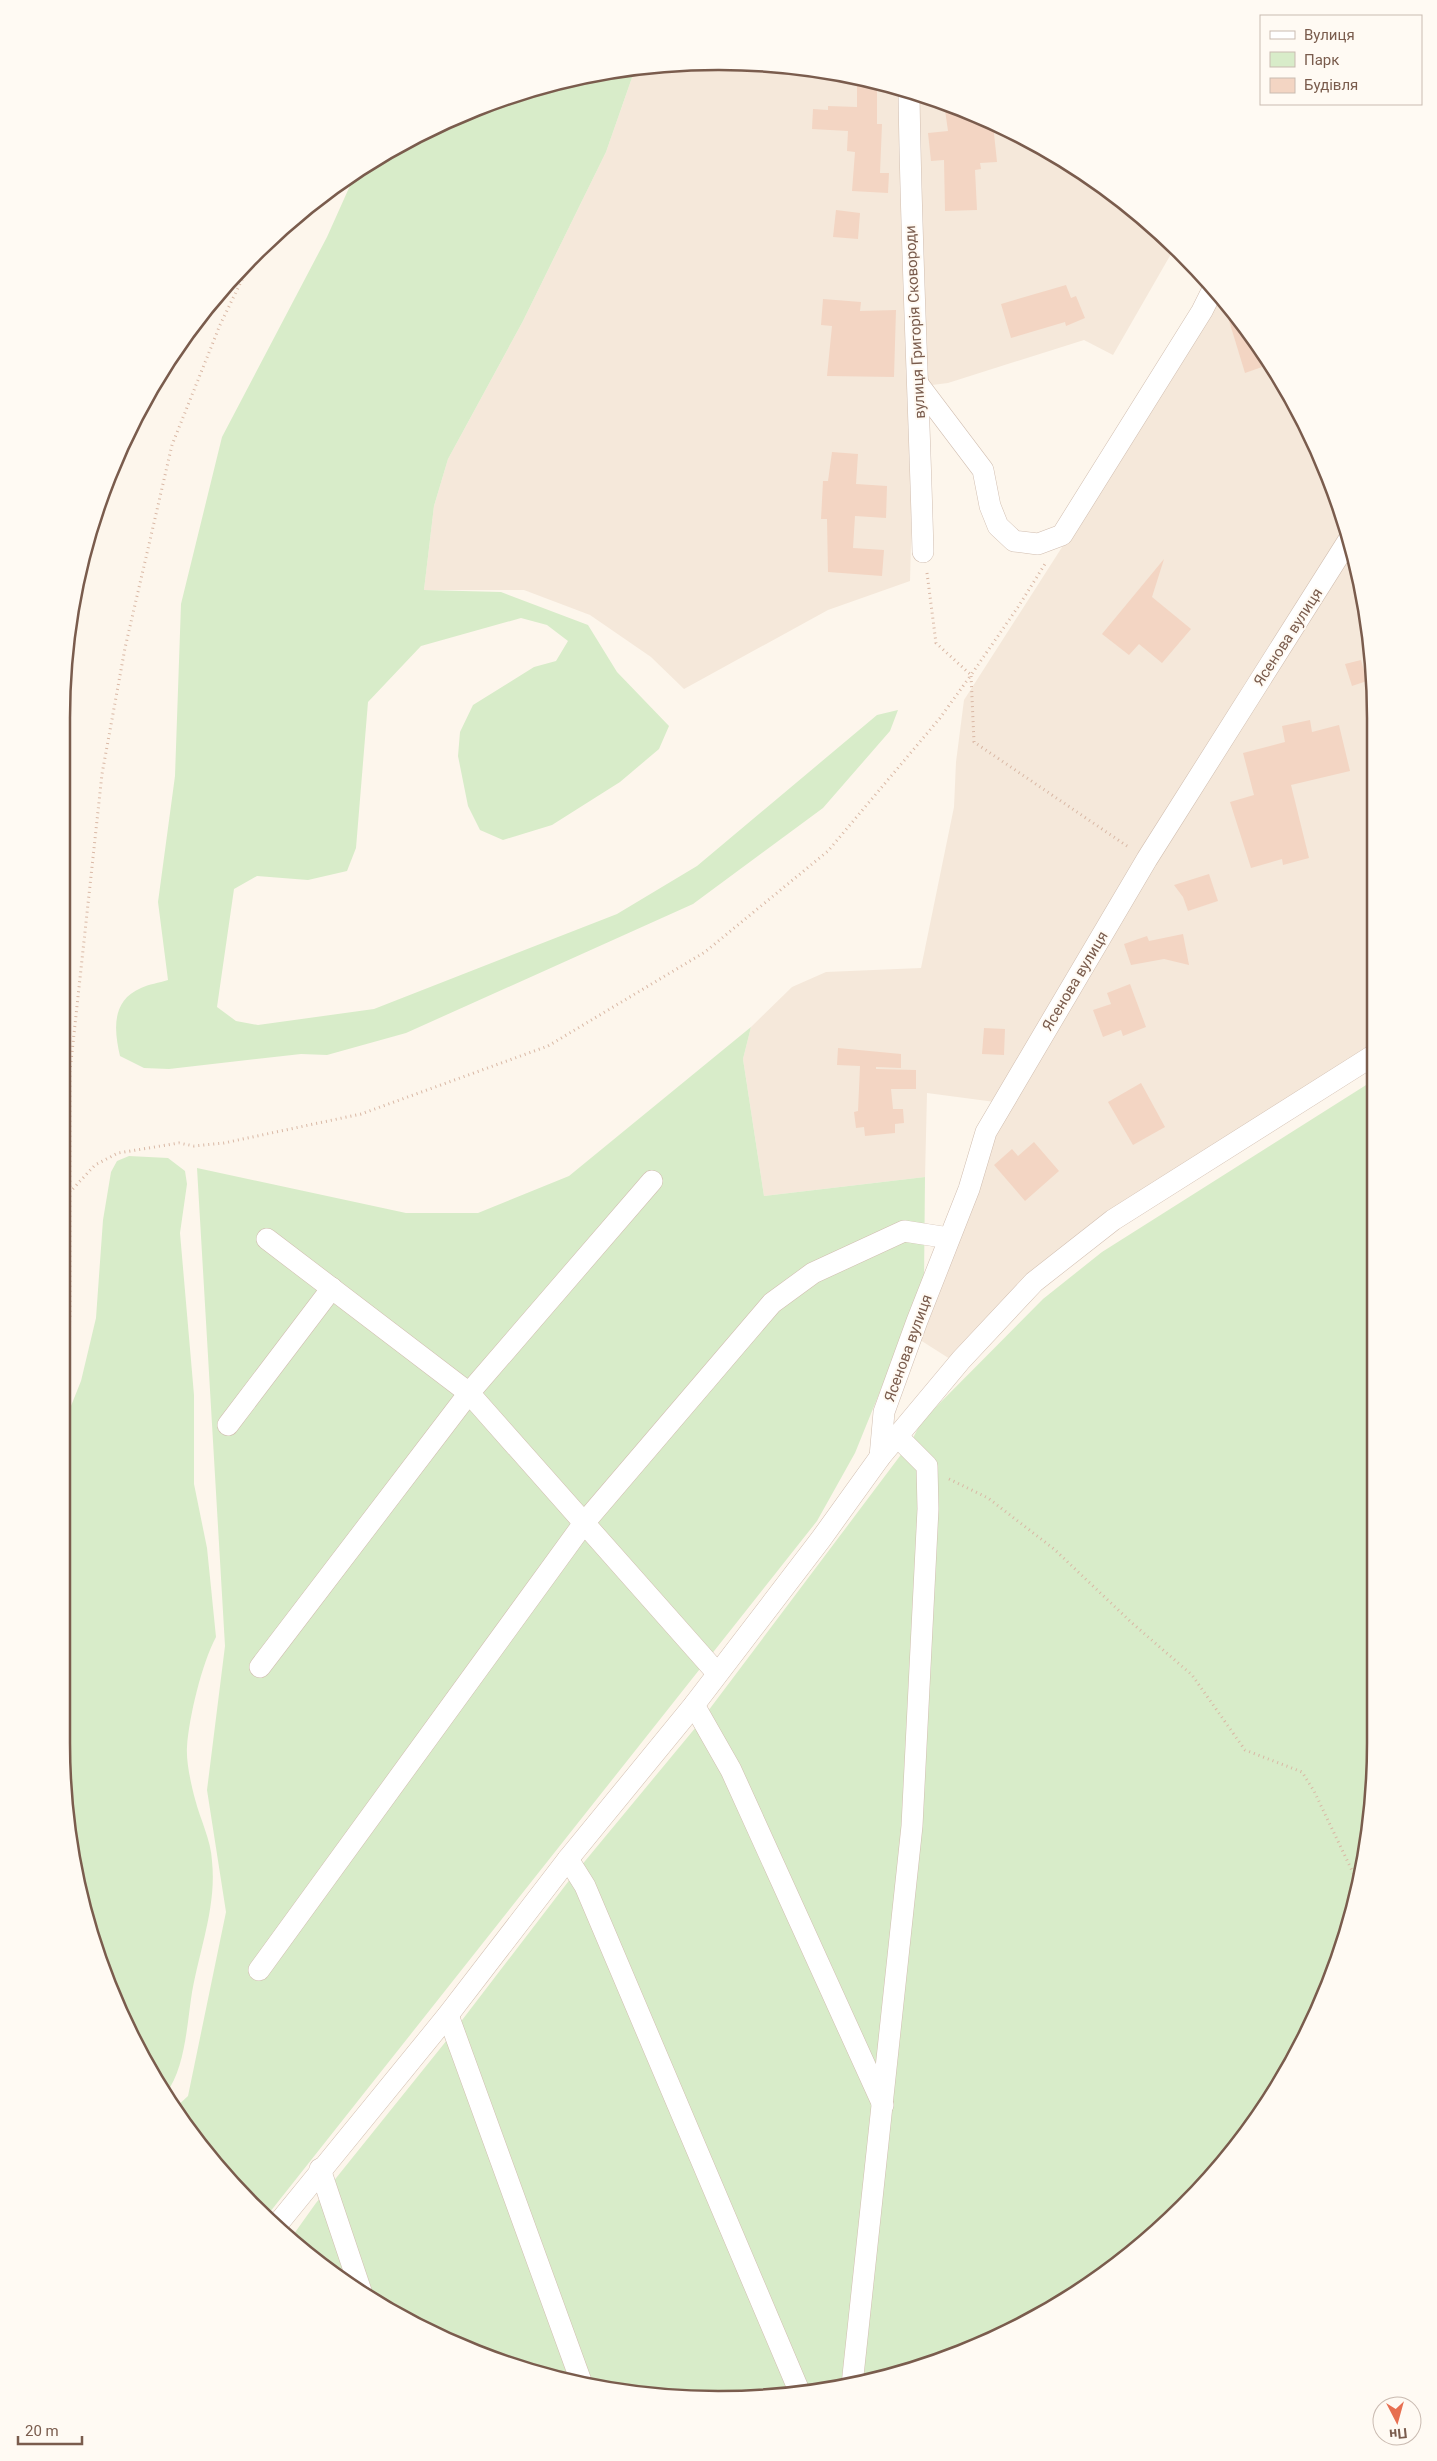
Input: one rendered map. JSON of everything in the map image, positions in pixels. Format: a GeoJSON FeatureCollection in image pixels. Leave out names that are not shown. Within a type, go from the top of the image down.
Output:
{"type":"FeatureCollection","features":[{"type":"Feature","properties":{"kind":"street","name":"вулиця Григорія Сковороди"},"geometry":{"type":"LineString","coordinates":[[909,99],[910,222],[918,384],[923,552]]}},
{"type":"Feature","properties":{"kind":"street"},"geometry":{"type":"LineString","coordinates":[[918,384],[983,470],[990,506],[998,526],[1014,541],[1038,544],[1062,535],[1210,295]]}},
{"type":"Feature","properties":{"kind":"street","name":"Ясенова вулиця"},"geometry":{"type":"LineString","coordinates":[[880,1457],[884,1412],[969,1189],[986,1132],[1147,860],[1344,547]]}},
{"type":"Feature","properties":{"kind":"street"},"geometry":{"type":"LineString","coordinates":[[280,2220],[320,2169],[448,2015],[568,1858],[694,1705],[821,1539],[880,1457],[961,1360],[1034,1282],[1113,1220],[1367,1059]]}},
{"type":"Feature","properties":{"kind":"street"},"geometry":{"type":"LineString","coordinates":[[260,1667],[469,1392],[652,1181]]}},
{"type":"Feature","properties":{"kind":"street"},"geometry":{"type":"LineString","coordinates":[[259,1970],[584,1523],[772,1303],[813,1273],[904,1231],[949,1238]]}},
{"type":"Feature","properties":{"kind":"street"},"geometry":{"type":"LineString","coordinates":[[267,1239],[469,1392],[717,1673]]}},
{"type":"Feature","properties":{"kind":"street"},"geometry":{"type":"LineString","coordinates":[[228,1425],[332,1288]]}},
{"type":"Feature","properties":{"kind":"street"},"geometry":{"type":"LineString","coordinates":[[853,2377],[884,2105],[912,1826],[928,1509],[926,1466],[898,1437]]}},
{"type":"Feature","properties":{"kind":"street"},"geometry":{"type":"LineString","coordinates":[[694,1705],[731,1770],[884,2105]]}},
{"type":"Feature","properties":{"kind":"street"},"geometry":{"type":"LineString","coordinates":[[568,1858],[585,1886],[797,2386]]}},
{"type":"Feature","properties":{"kind":"street"},"geometry":{"type":"LineString","coordinates":[[448,2015],[579,2376]]}},
{"type":"Feature","properties":{"kind":"street"},"geometry":{"type":"LineString","coordinates":[[320,2169],[358,2282]]}},
{"type":"Feature","properties":{"kind":"path"},"geometry":{"type":"LineString","coordinates":[[70,1320],[71,1061],[102,774],[125,648],[172,445],[220,325],[241,280]]}},
{"type":"Feature","properties":{"kind":"path"},"geometry":{"type":"LineString","coordinates":[[70,1192],[95,1165],[118,1152],[179,1142],[194,1146],[224,1143],[361,1114],[548,1046],[705,952],[828,851],[940,718],[1018,607],[1062,535]]}},
{"type":"Feature","properties":{"kind":"path"},"geometry":{"type":"LineString","coordinates":[[923,552],[931,588],[936,643],[971,675],[974,742],[1147,860]]}},
{"type":"Feature","properties":{"kind":"path"},"geometry":{"type":"LineString","coordinates":[[946,1476],[952,1482],[988,1498],[1054,1549],[1132,1623],[1192,1675],[1245,1750],[1302,1772],[1314,1790],[1354,1874]]}},
{"type":"Feature","properties":{"kind":"shaded area"},"geometry":{"type":"Polygon","coordinates":[[[676,71],[761,71],[845,82],[904,97],[915,388],[910,581],[828,610],[684,689],[651,657],[590,615],[524,590],[424,590],[434,506],[448,459],[523,321],[606,152],[632,76],[676,71]]]}},
{"type":"Feature","properties":{"kind":"shaded area"},"geometry":{"type":"Polygon","coordinates":[[[914,100],[967,119],[1043,157],[1079,179],[1113,204],[1171,254],[1113,355],[1084,340],[948,383],[924,386],[914,100]]]}},
{"type":"Feature","properties":{"kind":"shaded area"},"geometry":{"type":"Polygon","coordinates":[[[1218,306],[1258,358],[1280,394],[1318,470],[1341,538],[1331,559],[1245,683],[995,1102],[927,1093],[925,1177],[764,1196],[743,1059],[751,1027],[792,987],[826,972],[921,968],[954,807],[956,762],[964,700],[1218,306]]]}},
{"type":"Feature","properties":{"kind":"shaded area"},"geometry":{"type":"Polygon","coordinates":[[[1346,554],[1355,592],[1366,676],[1367,1048],[1109,1211],[950,1359],[917,1338],[965,1208],[1011,1099],[1346,554]]]}},
{"type":"Feature","properties":{"kind":"green space"},"geometry":{"type":"Polygon","coordinates":[[[632,76],[606,152],[523,321],[448,459],[434,506],[424,590],[501,592],[588,625],[617,672],[669,726],[659,749],[620,782],[552,825],[503,840],[480,830],[468,806],[458,756],[460,732],[473,705],[534,667],[556,661],[568,641],[547,625],[521,618],[421,646],[368,702],[356,848],[347,871],[308,880],[257,876],[234,889],[217,1007],[236,1021],[258,1025],[374,1009],[617,914],[697,866],[877,715],[898,710],[890,731],[823,808],[693,904],[406,1033],[327,1055],[301,1054],[169,1069],[144,1068],[120,1056],[116,1026],[117,1017],[124,1000],[147,985],[168,980],[158,902],[175,776],[181,604],[222,437],[327,237],[351,185],[394,157],[470,119],[510,104],[592,82],[632,76]]]}},
{"type":"Feature","properties":{"kind":"green space"},"geometry":{"type":"Polygon","coordinates":[[[751,1027],[743,1059],[764,1196],[925,1177],[924,1283],[855,1453],[817,1521],[271,2211],[231,2170],[180,2104],[188,2096],[226,1912],[207,1790],[225,1646],[197,1168],[406,1213],[478,1213],[569,1176],[751,1027]]]}},
{"type":"Feature","properties":{"kind":"green space"},"geometry":{"type":"Polygon","coordinates":[[[1367,1084],[1367,1742],[1366,1785],[1361,1827],[1355,1869],[1345,1910],[1333,1951],[1318,1991],[1280,2067],[1258,2103],[1233,2137],[1177,2201],[1146,2230],[1079,2282],[1043,2304],[967,2342],[927,2357],[845,2379],[803,2385],[761,2390],[676,2390],[592,2379],[551,2369],[510,2357],[470,2342],[432,2324],[358,2282],[324,2257],[295,2233],[316,2203],[443,2045],[571,1878],[696,1727],[912,1440],[921,1422],[1043,1299],[1102,1252],[1367,1084]]]}},
{"type":"Feature","properties":{"kind":"green space"},"geometry":{"type":"Polygon","coordinates":[[[129,1156],[168,1158],[185,1171],[187,1184],[180,1233],[194,1395],[194,1484],[207,1548],[216,1637],[197,1690],[190,1721],[187,1753],[193,1793],[208,1837],[211,1853],[212,1896],[194,1982],[184,2048],[177,2073],[170,2088],[137,2029],[119,1991],[104,1951],[82,1869],[71,1785],[70,1408],[81,1381],[96,1318],[103,1220],[111,1172],[117,1161],[129,1156]]]}},
{"type":"Feature","properties":{"kind":"building"},"geometry":{"type":"Polygon","coordinates":[[[857,85],[877,90],[877,124],[882,124],[880,173],[889,173],[888,193],[852,191],[855,152],[847,151],[848,131],[812,129],[813,109],[828,110],[828,106],[857,107],[857,85]]]}},
{"type":"Feature","properties":{"kind":"building"},"geometry":{"type":"Polygon","coordinates":[[[945,111],[994,132],[997,162],[980,163],[981,169],[975,170],[977,210],[945,211],[944,160],[931,161],[928,133],[948,131],[945,111]]]}},
{"type":"Feature","properties":{"kind":"building"},"geometry":{"type":"Polygon","coordinates":[[[836,210],[860,213],[858,239],[833,237],[836,210]]]}},
{"type":"Feature","properties":{"kind":"building"},"geometry":{"type":"Polygon","coordinates":[[[1066,285],[1071,298],[1076,296],[1085,318],[1066,326],[1065,322],[1011,338],[1001,304],[1066,285]]]}},
{"type":"Feature","properties":{"kind":"building"},"geometry":{"type":"Polygon","coordinates":[[[823,299],[861,302],[860,311],[896,310],[894,377],[827,376],[832,326],[821,325],[823,299]]]}},
{"type":"Feature","properties":{"kind":"building"},"geometry":{"type":"Polygon","coordinates":[[[1228,318],[1258,358],[1262,367],[1245,373],[1228,318]]]}},
{"type":"Feature","properties":{"kind":"building"},"geometry":{"type":"Polygon","coordinates":[[[832,452],[858,454],[856,484],[887,486],[886,518],[855,516],[853,548],[884,550],[882,576],[828,572],[827,519],[821,519],[823,481],[828,481],[832,452]]]}},
{"type":"Feature","properties":{"kind":"building"},"geometry":{"type":"Polygon","coordinates":[[[1164,559],[1152,597],[1191,629],[1162,663],[1139,644],[1129,655],[1102,634],[1164,559]]]}},
{"type":"Feature","properties":{"kind":"building"},"geometry":{"type":"Polygon","coordinates":[[[1361,660],[1366,681],[1352,686],[1345,664],[1361,660]]]}},
{"type":"Feature","properties":{"kind":"building"},"geometry":{"type":"Polygon","coordinates":[[[1310,720],[1312,732],[1339,725],[1350,771],[1291,785],[1309,858],[1283,865],[1282,859],[1251,868],[1230,802],[1254,795],[1243,753],[1285,742],[1282,726],[1310,720]]]}},
{"type":"Feature","properties":{"kind":"building"},"geometry":{"type":"Polygon","coordinates":[[[1209,874],[1218,901],[1188,911],[1183,897],[1174,885],[1209,874]]]}},
{"type":"Feature","properties":{"kind":"building"},"geometry":{"type":"Polygon","coordinates":[[[1183,934],[1189,965],[1164,959],[1131,965],[1124,944],[1147,936],[1149,941],[1183,934]]]}},
{"type":"Feature","properties":{"kind":"building"},"geometry":{"type":"Polygon","coordinates":[[[1130,984],[1146,1027],[1123,1036],[1121,1030],[1103,1037],[1093,1010],[1111,1004],[1107,993],[1130,984]]]}},
{"type":"Feature","properties":{"kind":"building"},"geometry":{"type":"Polygon","coordinates":[[[984,1028],[1005,1029],[1004,1055],[982,1054],[984,1028]]]}},
{"type":"Feature","properties":{"kind":"building"},"geometry":{"type":"Polygon","coordinates":[[[838,1048],[901,1054],[901,1068],[876,1067],[876,1069],[916,1070],[916,1089],[891,1089],[893,1109],[903,1109],[904,1123],[895,1124],[895,1133],[865,1136],[864,1127],[856,1128],[854,1112],[858,1111],[860,1066],[837,1065],[838,1048]]]}},
{"type":"Feature","properties":{"kind":"building"},"geometry":{"type":"Polygon","coordinates":[[[1141,1083],[1165,1127],[1133,1145],[1108,1102],[1141,1083]]]}},
{"type":"Feature","properties":{"kind":"building"},"geometry":{"type":"Polygon","coordinates":[[[1034,1142],[1059,1171],[1025,1201],[994,1165],[1012,1149],[1018,1156],[1034,1142]]]}}]}
